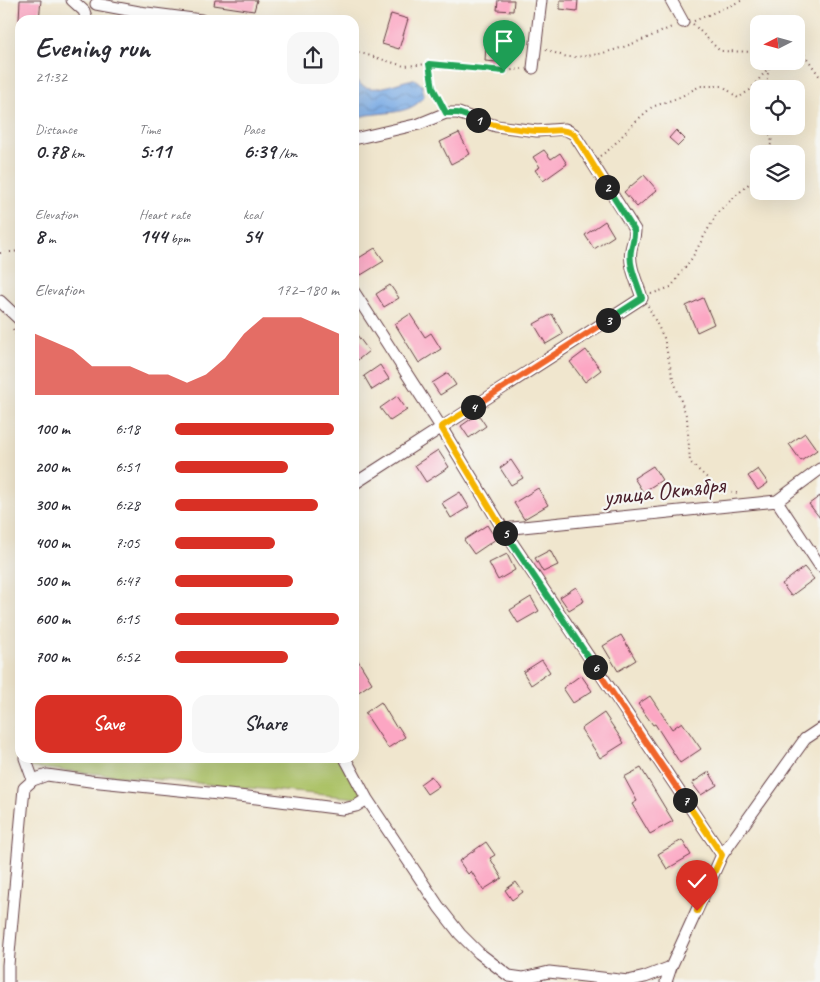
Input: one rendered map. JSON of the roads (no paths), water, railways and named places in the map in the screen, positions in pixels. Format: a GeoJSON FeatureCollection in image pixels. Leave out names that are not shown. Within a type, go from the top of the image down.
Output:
{"type":"FeatureCollection","features":[{"type":"Feature","properties":{"kind":"street"},"geometry":{"type":"LineString","coordinates":[[72,0],[84,15]]}},
{"type":"Feature","properties":{"kind":"street"},"geometry":{"type":"LineString","coordinates":[[533,68],[541,0]]}},
{"type":"Feature","properties":{"kind":"street"},"geometry":{"type":"LineString","coordinates":[[671,0],[683,22]]}},
{"type":"Feature","properties":{"kind":"street"},"geometry":{"type":"LineString","coordinates":[[86,15],[97,2],[139,12],[163,15]]}},
{"type":"Feature","properties":{"kind":"street"},"geometry":{"type":"LineString","coordinates":[[359,138],[419,124],[446,113],[458,113],[496,126],[538,131],[564,129],[574,134],[634,230],[635,239],[631,251],[632,264],[642,298],[359,481]]}},
{"type":"Feature","properties":{"kind":"street"},"geometry":{"type":"LineString","coordinates":[[359,300],[441,427],[502,528],[722,855]]}},
{"type":"Feature","properties":{"kind":"street"},"geometry":{"type":"LineString","coordinates":[[0,301],[15,315]]}},
{"type":"Feature","properties":{"kind":"street"},"geometry":{"type":"LineString","coordinates":[[820,469],[777,502],[820,566]]}},
{"type":"Feature","properties":{"kind":"street","name":"улица Октября"},"geometry":{"type":"LineString","coordinates":[[502,528],[777,502]]}},
{"type":"Feature","properties":{"kind":"street"},"geometry":{"type":"LineString","coordinates":[[666,982],[722,855],[806,739],[820,729]]}},
{"type":"Feature","properties":{"kind":"street"},"geometry":{"type":"LineString","coordinates":[[8,982],[8,965],[28,784],[26,763]]}},
{"type":"Feature","properties":{"kind":"street"},"geometry":{"type":"LineString","coordinates":[[348,763],[367,799],[438,907],[460,934],[509,976],[523,978],[549,972],[628,981],[645,978],[671,967]]}},
{"type":"Feature","properties":{"kind":"street"},"geometry":{"type":"LineString","coordinates":[[28,784],[47,775],[342,809],[356,806],[367,799]]}},
{"type":"Feature","properties":{"kind":"water"},"geometry":{"type":"Polygon","coordinates":[[[415,79],[422,85],[424,96],[410,108],[359,117],[359,83],[374,88],[415,79]]]}}]}
